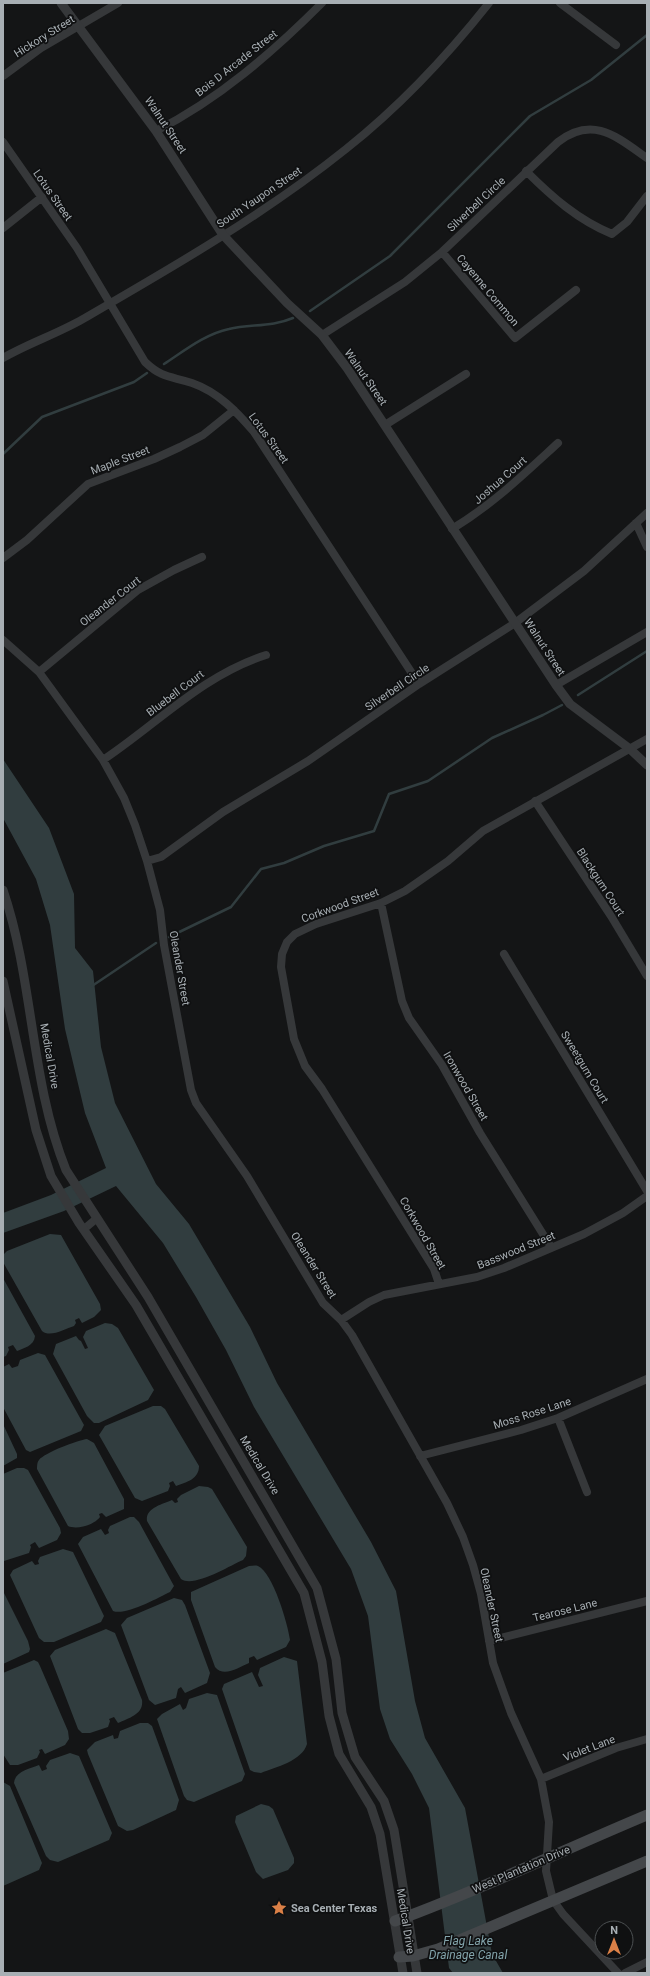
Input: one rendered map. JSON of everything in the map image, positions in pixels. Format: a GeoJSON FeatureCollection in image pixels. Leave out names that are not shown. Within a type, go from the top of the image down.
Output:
{"type":"FeatureCollection","features":[{"type":"Feature","properties":{"kind":"main road","name":"West Plantation Drive"},"geometry":{"type":"LineString","coordinates":[[395,1921],[547,1860],[584,1842],[647,1816]]}},
{"type":"Feature","properties":{"kind":"main road"},"geometry":{"type":"LineString","coordinates":[[399,1957],[413,1956],[438,1949],[647,1861]]}},
{"type":"Feature","properties":{"kind":"street","name":"Walnut Street"},"geometry":{"type":"LineString","coordinates":[[61,3],[156,131],[223,235],[287,303],[322,335],[348,368],[452,529],[570,704],[630,749],[647,765]]}},
{"type":"Feature","properties":{"kind":"street","name":"Hickory Street"},"geometry":{"type":"LineString","coordinates":[[3,76],[41,48],[118,3]]}},
{"type":"Feature","properties":{"kind":"street","name":"Bois D Arcade Street"},"geometry":{"type":"LineString","coordinates":[[156,131],[215,96],[260,60],[322,3]]}},
{"type":"Feature","properties":{"kind":"street","name":"South Yaupon Street"},"geometry":{"type":"LineString","coordinates":[[3,358],[82,320],[109,302],[223,235],[298,186],[373,126],[436,65],[488,3]]}},
{"type":"Feature","properties":{"kind":"street"},"geometry":{"type":"LineString","coordinates":[[560,3],[616,45]]}},
{"type":"Feature","properties":{"kind":"street","name":"Silverbell Circle"},"geometry":{"type":"LineString","coordinates":[[322,335],[405,282],[442,252],[568,134],[580,130],[593,129],[606,131],[618,137],[647,158]]}},
{"type":"Feature","properties":{"kind":"street","name":"Lotus Street"},"geometry":{"type":"LineString","coordinates":[[3,142],[78,248],[145,362],[161,375],[192,383],[215,393],[234,410],[254,432],[419,684]]}},
{"type":"Feature","properties":{"kind":"street"},"geometry":{"type":"LineString","coordinates":[[526,172],[552,197],[577,216],[612,234],[627,222],[647,196]]}},
{"type":"Feature","properties":{"kind":"street"},"geometry":{"type":"LineString","coordinates":[[3,228],[42,197]]}},
{"type":"Feature","properties":{"kind":"street","name":"Cayenne Common"},"geometry":{"type":"LineString","coordinates":[[442,252],[515,338],[576,290]]}},
{"type":"Feature","properties":{"kind":"street"},"geometry":{"type":"LineString","coordinates":[[385,425],[466,374]]}},
{"type":"Feature","properties":{"kind":"street","name":"Maple Street"},"geometry":{"type":"LineString","coordinates":[[3,558],[27,540],[88,484],[147,462],[180,447],[203,435],[234,410]]}},
{"type":"Feature","properties":{"kind":"street","name":"Joshua Court"},"geometry":{"type":"LineString","coordinates":[[452,529],[480,511],[503,493],[558,443]]}},
{"type":"Feature","properties":{"kind":"street","name":"Silverbell Circle"},"geometry":{"type":"LineString","coordinates":[[147,861],[161,857],[223,812],[308,761],[419,684],[515,623],[584,571],[647,513]]}},
{"type":"Feature","properties":{"kind":"street"},"geometry":{"type":"LineString","coordinates":[[636,522],[647,547]]}},
{"type":"Feature","properties":{"kind":"street","name":"Oleander Court"},"geometry":{"type":"LineString","coordinates":[[39,672],[138,590],[174,570],[202,557]]}},
{"type":"Feature","properties":{"kind":"street"},"geometry":{"type":"LineString","coordinates":[[556,685],[647,632]]}},
{"type":"Feature","properties":{"kind":"street","name":"Oleander Street"},"geometry":{"type":"LineString","coordinates":[[3,640],[39,672],[103,760],[124,798],[147,861],[160,910],[164,945],[191,1090],[196,1103],[246,1176],[324,1303],[341,1320],[352,1335],[447,1504],[463,1537],[481,1594],[493,1663],[501,1689],[541,1779],[549,1822],[546,1871],[553,1900],[563,1914],[618,1973]]}},
{"type":"Feature","properties":{"kind":"street","name":"Bluebell Court"},"geometry":{"type":"LineString","coordinates":[[103,760],[210,680],[254,659],[266,655]]}},
{"type":"Feature","properties":{"kind":"street","name":"Corkwood Street"},"geometry":{"type":"LineString","coordinates":[[439,1284],[430,1262],[322,1089],[305,1066],[294,1039],[281,967],[282,954],[287,942],[295,934],[316,924],[381,903],[405,891],[432,873],[483,831],[647,739]]}},
{"type":"Feature","properties":{"kind":"street","name":"Blackgum Court"},"geometry":{"type":"LineString","coordinates":[[535,801],[611,916],[647,976]]}},
{"type":"Feature","properties":{"kind":"street","name":"Medical Drive"},"geometry":{"type":"LineString","coordinates":[[3,890],[19,950],[44,1090],[58,1150],[69,1176],[148,1297],[317,1588],[336,1660],[342,1714],[351,1746],[355,1756],[384,1801],[394,1830],[413,1956],[417,1973]]}},
{"type":"Feature","properties":{"kind":"street","name":"Ironwood Street"},"geometry":{"type":"LineString","coordinates":[[381,903],[402,1001],[409,1018],[442,1065],[480,1133],[552,1247]]}},
{"type":"Feature","properties":{"kind":"street","name":"Sweetgum Court"},"geometry":{"type":"LineString","coordinates":[[504,954],[647,1190]]}},
{"type":"Feature","properties":{"kind":"street","name":"Medical Drive"},"geometry":{"type":"LineString","coordinates":[[3,981],[36,1130],[43,1153],[56,1184],[82,1226],[136,1305],[304,1593],[322,1662],[329,1716],[339,1754],[371,1807],[380,1834],[395,1921],[399,1957],[403,1973]]}},
{"type":"Feature","properties":{"kind":"street","name":"Basswood Street"},"geometry":{"type":"LineString","coordinates":[[341,1320],[368,1302],[384,1295],[477,1277],[504,1268],[584,1234],[622,1213],[647,1196]]}},
{"type":"Feature","properties":{"kind":"street"},"geometry":{"type":"LineString","coordinates":[[82,1226],[95,1217]]}},
{"type":"Feature","properties":{"kind":"street","name":"Moss Rose Lane"},"geometry":{"type":"LineString","coordinates":[[420,1456],[521,1430],[558,1418],[607,1398],[647,1379]]}},
{"type":"Feature","properties":{"kind":"street"},"geometry":{"type":"LineString","coordinates":[[558,1418],[587,1492]]}},
{"type":"Feature","properties":{"kind":"street","name":"Tearose Lane"},"geometry":{"type":"LineString","coordinates":[[489,1641],[647,1602]]}},
{"type":"Feature","properties":{"kind":"street","name":"Violet Lane"},"geometry":{"type":"LineString","coordinates":[[541,1779],[616,1748],[647,1739]]}},
{"type":"Feature","properties":{"kind":"street"},"geometry":{"type":"LineString","coordinates":[[339,1754],[351,1746]]}},
{"type":"Feature","properties":{"kind":"street"},"geometry":{"type":"LineString","coordinates":[[386,1872],[400,1870]]}},
{"type":"Feature","properties":{"kind":"street"},"geometry":{"type":"LineString","coordinates":[[625,1973],[647,1962]]}},
{"type":"Feature","properties":{"kind":"water","name":"Flag Lake Drainage Canal"},"geometry":{"type":"Polygon","coordinates":[[[3,759],[49,828],[74,894],[75,948],[93,971],[101,1047],[115,1103],[156,1184],[189,1224],[250,1327],[277,1383],[371,1542],[396,1591],[415,1701],[425,1738],[465,1808],[492,1954],[503,1973],[453,1973],[449,1968],[429,1808],[412,1774],[390,1739],[380,1709],[368,1616],[351,1569],[254,1407],[226,1350],[163,1243],[116,1186],[64,1211],[3,1233],[3,1213],[51,1195],[106,1168],[85,1113],[65,1029],[50,925],[36,879],[3,818],[3,759]]]}},
{"type":"Feature","properties":{"kind":"water"},"geometry":{"type":"Polygon","coordinates":[[[50,1234],[61,1235],[100,1304],[101,1310],[94,1317],[82,1323],[79,1318],[75,1320],[76,1323],[74,1326],[49,1334],[42,1331],[3,1262],[3,1255],[7,1251],[50,1234]]]}},
{"type":"Feature","properties":{"kind":"water"},"geometry":{"type":"Polygon","coordinates":[[[3,1278],[35,1336],[33,1342],[23,1349],[17,1351],[13,1345],[8,1347],[9,1350],[6,1356],[3,1357],[3,1278]]]}},
{"type":"Feature","properties":{"kind":"water"},"geometry":{"type":"Polygon","coordinates":[[[105,1323],[112,1324],[118,1328],[154,1390],[148,1400],[99,1423],[94,1423],[87,1416],[53,1354],[56,1344],[76,1336],[81,1341],[85,1349],[88,1348],[83,1337],[86,1331],[105,1323]]]}},
{"type":"Feature","properties":{"kind":"water"},"geometry":{"type":"Polygon","coordinates":[[[38,1353],[45,1355],[84,1425],[81,1431],[30,1452],[26,1450],[3,1407],[3,1367],[9,1364],[12,1368],[18,1366],[20,1360],[38,1353]]]}},
{"type":"Feature","properties":{"kind":"water"},"geometry":{"type":"Polygon","coordinates":[[[153,1406],[161,1406],[165,1409],[199,1466],[197,1474],[192,1479],[176,1486],[173,1481],[169,1483],[170,1486],[168,1491],[142,1501],[135,1498],[99,1435],[105,1426],[153,1406]]]}},
{"type":"Feature","properties":{"kind":"water"},"geometry":{"type":"Polygon","coordinates":[[[3,1424],[17,1454],[17,1458],[3,1466],[3,1424]]]}},
{"type":"Feature","properties":{"kind":"water"},"geometry":{"type":"Polygon","coordinates":[[[87,1439],[94,1443],[124,1499],[124,1509],[106,1517],[102,1513],[99,1514],[100,1517],[90,1524],[80,1527],[72,1527],[68,1526],[37,1469],[37,1464],[42,1457],[47,1454],[69,1444],[87,1439]]]}},
{"type":"Feature","properties":{"kind":"water"},"geometry":{"type":"Polygon","coordinates":[[[17,1468],[24,1468],[28,1470],[60,1528],[61,1533],[57,1540],[39,1548],[35,1542],[30,1545],[31,1547],[29,1553],[4,1561],[3,1474],[17,1468]]]}},
{"type":"Feature","properties":{"kind":"water"},"geometry":{"type":"Polygon","coordinates":[[[199,1486],[212,1489],[247,1547],[246,1556],[243,1560],[203,1579],[187,1581],[181,1579],[147,1521],[147,1517],[155,1507],[172,1500],[175,1503],[178,1502],[177,1499],[181,1495],[199,1486]]]}},
{"type":"Feature","properties":{"kind":"water"},"geometry":{"type":"Polygon","coordinates":[[[130,1517],[134,1517],[139,1522],[174,1586],[170,1592],[150,1602],[133,1609],[118,1612],[113,1611],[78,1544],[83,1537],[101,1529],[105,1535],[109,1533],[108,1530],[110,1526],[130,1517]]]}},
{"type":"Feature","properties":{"kind":"water"},"geometry":{"type":"Polygon","coordinates":[[[63,1549],[73,1552],[104,1616],[101,1622],[54,1642],[44,1642],[39,1638],[10,1575],[13,1570],[32,1561],[35,1565],[39,1564],[38,1561],[40,1557],[63,1549]]]}},
{"type":"Feature","properties":{"kind":"water"},"geometry":{"type":"Polygon","coordinates":[[[249,1566],[258,1566],[269,1578],[283,1611],[290,1640],[286,1647],[257,1660],[254,1656],[249,1658],[249,1663],[232,1671],[223,1672],[215,1667],[191,1600],[191,1592],[249,1566]]]}},
{"type":"Feature","properties":{"kind":"water"},"geometry":{"type":"Polygon","coordinates":[[[3,1591],[28,1641],[30,1649],[29,1652],[3,1664],[3,1591]]]}},
{"type":"Feature","properties":{"kind":"water"},"geometry":{"type":"Polygon","coordinates":[[[174,1598],[182,1600],[185,1605],[210,1673],[207,1683],[185,1693],[181,1687],[178,1689],[176,1698],[155,1705],[149,1700],[121,1625],[127,1618],[174,1598]]]}},
{"type":"Feature","properties":{"kind":"water"},"geometry":{"type":"Polygon","coordinates":[[[106,1629],[115,1633],[142,1700],[142,1705],[141,1709],[135,1715],[127,1719],[118,1723],[114,1717],[109,1719],[110,1721],[108,1727],[90,1733],[82,1733],[78,1729],[50,1656],[55,1650],[106,1629]]]}},
{"type":"Feature","properties":{"kind":"water"},"geometry":{"type":"Polygon","coordinates":[[[284,1657],[297,1661],[307,1744],[300,1755],[288,1763],[261,1773],[254,1772],[250,1770],[222,1689],[224,1684],[252,1672],[259,1687],[263,1686],[258,1675],[260,1668],[284,1657]]]}},
{"type":"Feature","properties":{"kind":"water"},"geometry":{"type":"Polygon","coordinates":[[[34,1660],[38,1662],[40,1666],[68,1731],[69,1739],[65,1745],[45,1754],[42,1749],[39,1750],[40,1752],[37,1758],[18,1765],[10,1765],[3,1754],[3,1673],[34,1660]]]}},
{"type":"Feature","properties":{"kind":"water"},"geometry":{"type":"Polygon","coordinates":[[[207,1693],[217,1695],[245,1774],[242,1781],[194,1802],[187,1800],[184,1796],[157,1719],[162,1714],[180,1704],[183,1710],[186,1708],[189,1699],[207,1693]]]}},
{"type":"Feature","properties":{"kind":"water"},"geometry":{"type":"Polygon","coordinates":[[[140,1723],[148,1723],[152,1726],[179,1800],[176,1810],[133,1830],[127,1831],[118,1826],[87,1750],[95,1742],[113,1735],[114,1739],[118,1738],[120,1731],[140,1723]]]}},
{"type":"Feature","properties":{"kind":"water"},"geometry":{"type":"Polygon","coordinates":[[[70,1753],[79,1756],[112,1833],[109,1840],[58,1862],[50,1860],[46,1856],[14,1783],[15,1779],[20,1773],[39,1765],[42,1771],[47,1769],[46,1766],[50,1760],[70,1753]]]}},
{"type":"Feature","properties":{"kind":"water"},"geometry":{"type":"Polygon","coordinates":[[[3,1782],[10,1786],[42,1863],[39,1870],[3,1886],[3,1782]]]}},
{"type":"Feature","properties":{"kind":"water"},"geometry":{"type":"Polygon","coordinates":[[[261,1804],[269,1806],[273,1809],[294,1858],[294,1863],[288,1870],[263,1879],[256,1872],[235,1822],[236,1816],[261,1804]]]}},
{"type":"Feature","properties":{"kind":"waterway"},"geometry":{"type":"LineString","coordinates":[[310,311],[390,256],[530,116],[591,80],[647,35]]}},
{"type":"Feature","properties":{"kind":"waterway"},"geometry":{"type":"LineString","coordinates":[[164,364],[195,344],[220,331],[237,327],[277,323],[293,318]]}},
{"type":"Feature","properties":{"kind":"waterway"},"geometry":{"type":"LineString","coordinates":[[3,454],[42,417],[134,382],[147,373]]}},
{"type":"Feature","properties":{"kind":"waterway"},"geometry":{"type":"LineString","coordinates":[[578,695],[647,651]]}},
{"type":"Feature","properties":{"kind":"waterway"},"geometry":{"type":"LineString","coordinates":[[169,937],[231,907],[261,869],[284,863],[324,846],[374,831],[389,794],[428,781],[492,738],[562,705]]}},
{"type":"Feature","properties":{"kind":"waterway"},"geometry":{"type":"LineString","coordinates":[[92,986],[156,943]]}},
{"type":"Feature","properties":{"kind":"place","name":"Sea Center Texas"},"geometry":{"type":"Point","coordinates":[279,1908]}}]}
